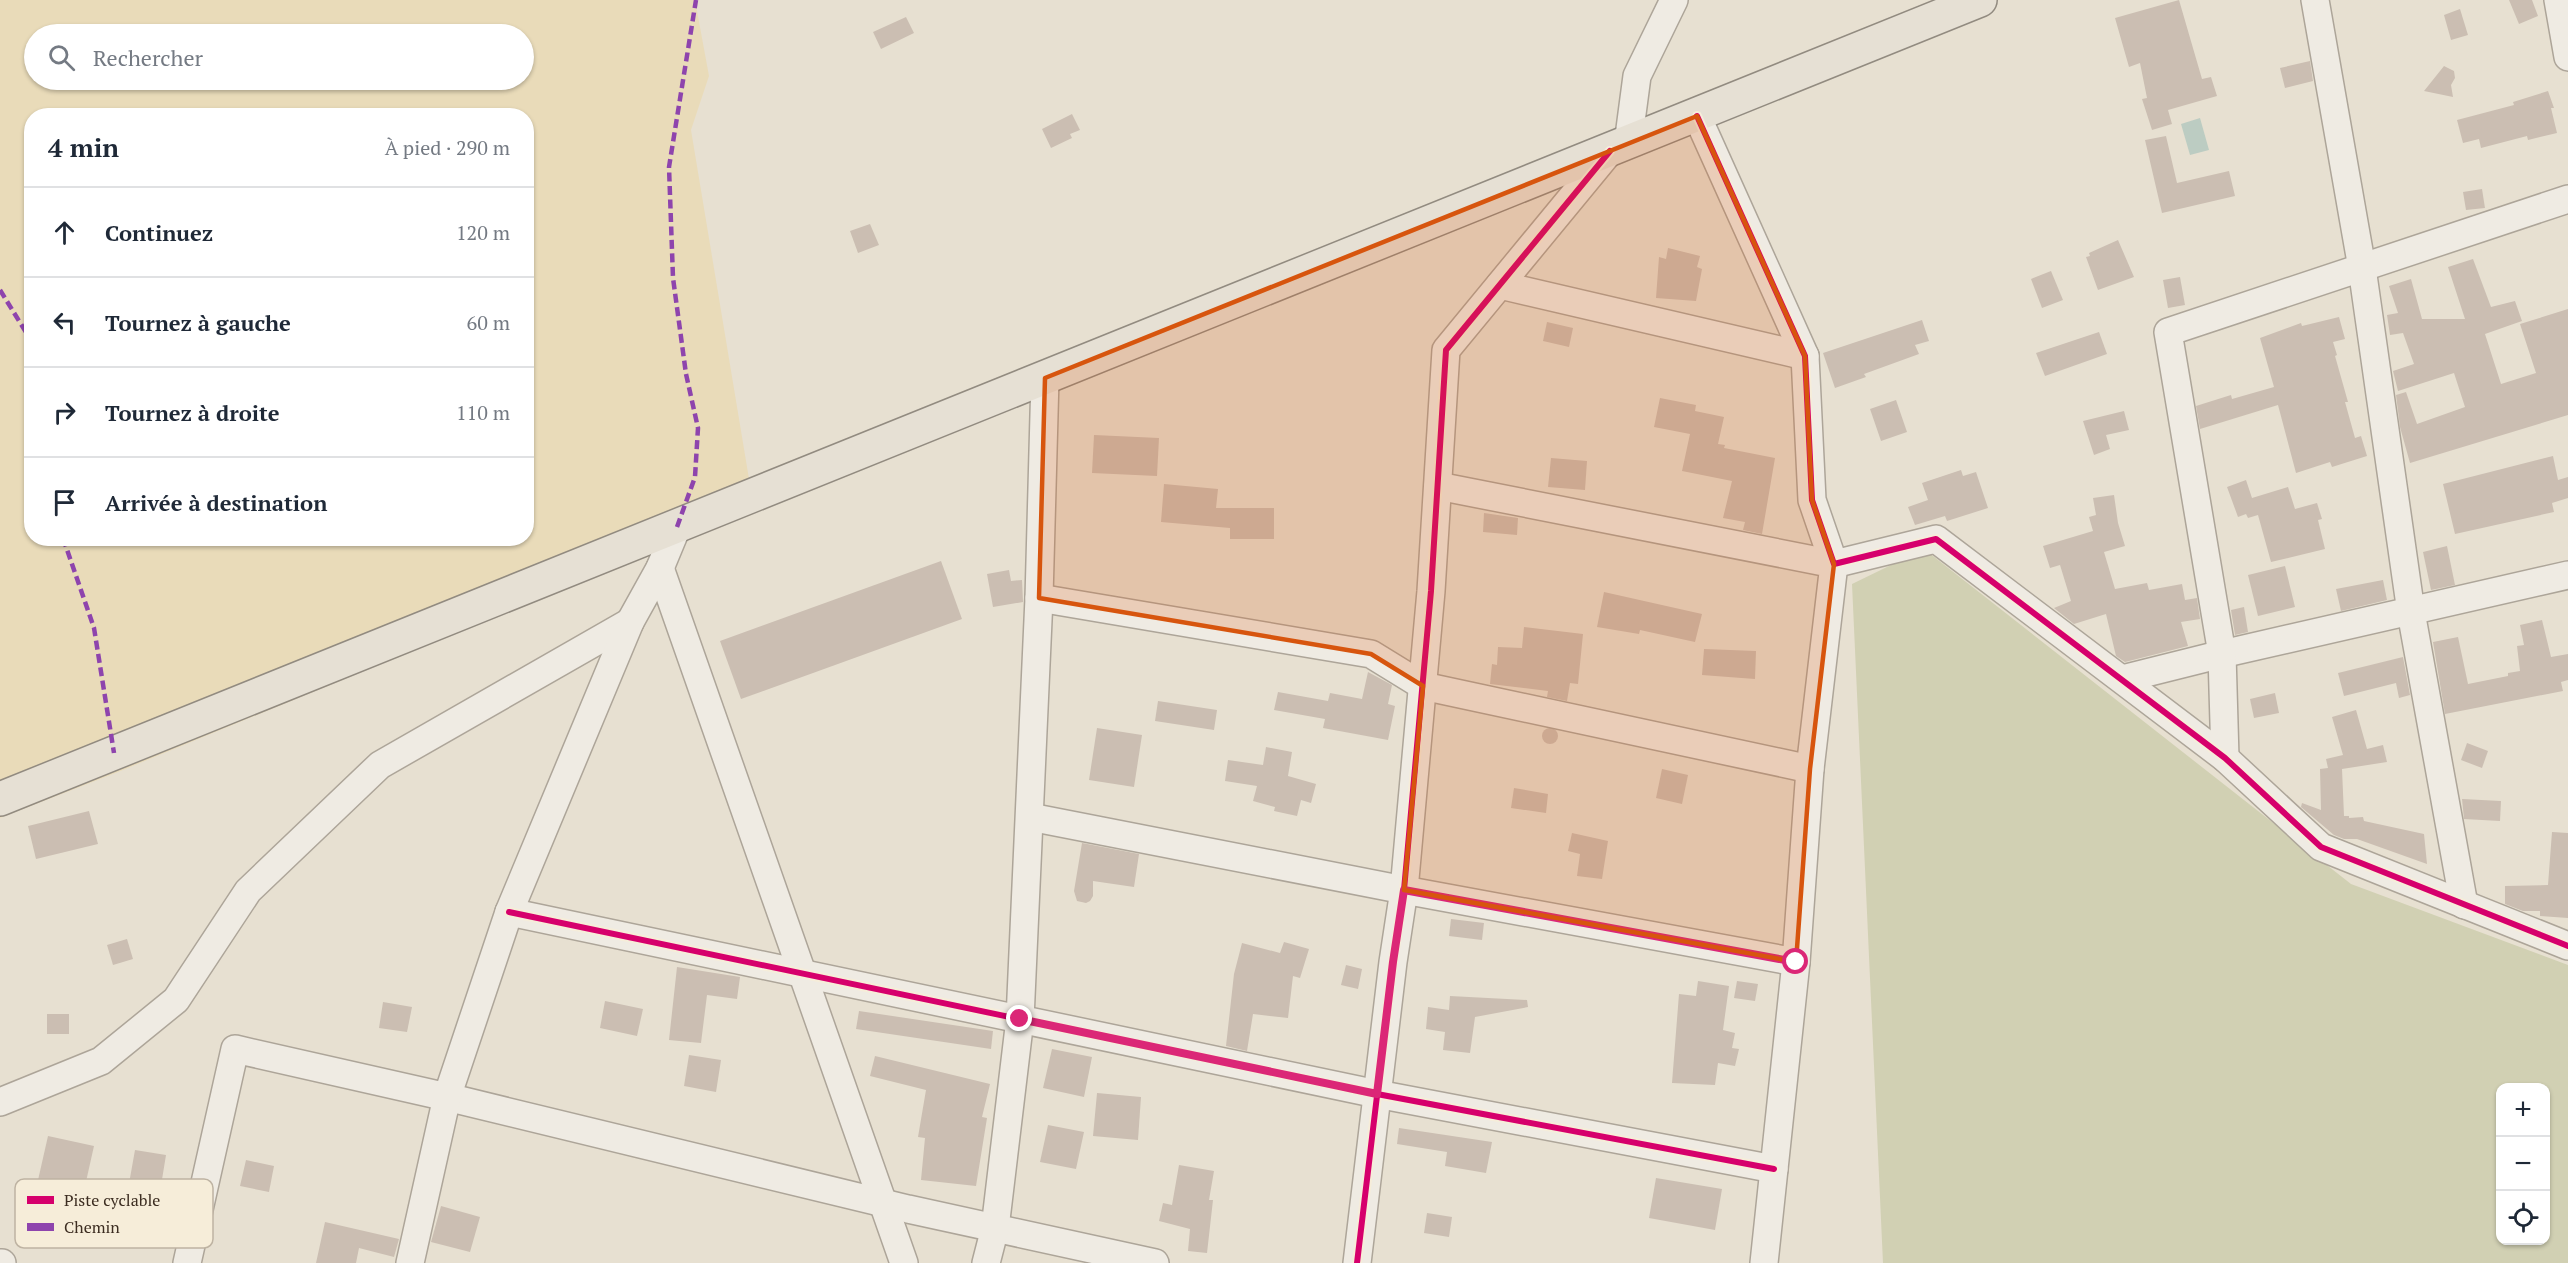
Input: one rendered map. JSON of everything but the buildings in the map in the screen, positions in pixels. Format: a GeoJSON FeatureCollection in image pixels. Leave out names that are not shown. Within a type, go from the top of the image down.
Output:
{"type":"FeatureCollection","features":[{"type":"Feature","properties":{"kind":"main road"},"geometry":{"type":"LineString","coordinates":[[0,799],[1619,148],[1980,0]]}},
{"type":"Feature","properties":{"kind":"street"},"geometry":{"type":"LineString","coordinates":[[1357,1263],[1393,962],[1404,890],[1423,686],[1446,350],[1619,148],[1637,76],[1674,0]]}},
{"type":"Feature","properties":{"kind":"street"},"geometry":{"type":"LineString","coordinates":[[2315,0],[2362,268],[2411,612],[2464,904]]}},
{"type":"Feature","properties":{"kind":"street"},"geometry":{"type":"LineString","coordinates":[[2558,0],[2568,57]]}},
{"type":"Feature","properties":{"kind":"street"},"geometry":{"type":"LineString","coordinates":[[1697,116],[1805,356],[1812,500],[1834,564],[1809,769],[1796,962],[1764,1263]]}},
{"type":"Feature","properties":{"kind":"street"},"geometry":{"type":"LineString","coordinates":[[2225,758],[2222,654],[2168,332],[2568,200]]}},
{"type":"Feature","properties":{"kind":"street"},"geometry":{"type":"LineString","coordinates":[[1500,285],[1805,356]]}},
{"type":"Feature","properties":{"kind":"street"},"geometry":{"type":"LineString","coordinates":[[986,1263],[995,1228],[1020,1019],[1039,598],[1045,378]]}},
{"type":"Feature","properties":{"kind":"street"},"geometry":{"type":"LineString","coordinates":[[1438,486],[1834,564],[1936,539],[2225,758],[2321,848],[2568,946]]}},
{"type":"Feature","properties":{"kind":"street"},"geometry":{"type":"LineString","coordinates":[[410,1263],[447,1097],[509,912],[630,622],[660,568],[677,527]]}},
{"type":"Feature","properties":{"kind":"street"},"geometry":{"type":"LineString","coordinates":[[660,568],[904,1263]]}},
{"type":"Feature","properties":{"kind":"street"},"geometry":{"type":"LineString","coordinates":[[2122,679],[2568,575]]}},
{"type":"Feature","properties":{"kind":"street"},"geometry":{"type":"LineString","coordinates":[[1039,598],[1371,654],[1423,686],[1809,769]]}},
{"type":"Feature","properties":{"kind":"street"},"geometry":{"type":"LineString","coordinates":[[0,1102],[101,1061],[176,1000],[248,891],[380,765],[630,622]]}},
{"type":"Feature","properties":{"kind":"street"},"geometry":{"type":"LineString","coordinates":[[1030,817],[1404,890],[1796,962]]}},
{"type":"Feature","properties":{"kind":"street"},"geometry":{"type":"LineString","coordinates":[[509,912],[1377,1094],[1774,1170]]}},
{"type":"Feature","properties":{"kind":"street"},"geometry":{"type":"LineString","coordinates":[[206,1179],[235,1049],[447,1097],[883,1203],[1155,1263]]}},
{"type":"Feature","properties":{"kind":"street"},"geometry":{"type":"LineString","coordinates":[[187,1263],[190,1248]]}},
{"type":"Feature","properties":{"kind":"highlighted area"},"geometry":{"type":"Polygon","coordinates":[[[1697,116],[1805,356],[1812,500],[1834,564],[1810,769],[1796,962],[1404,890],[1423,686],[1371,654],[1039,598],[1045,378],[1697,116]]]}},
{"type":"Feature","properties":{"kind":"sand"},"geometry":{"type":"Polygon","coordinates":[[[0,0],[695,0],[709,76],[691,130],[752,497],[751,512],[118,772],[0,818],[0,0]]]}},
{"type":"Feature","properties":{"kind":"green space"},"geometry":{"type":"Polygon","coordinates":[[[1924,549],[2351,884],[2568,965],[2568,1263],[1883,1263],[1852,584],[1924,549]]]}},
{"type":"Feature","properties":{"kind":"shaded area"},"geometry":{"type":"Polygon","coordinates":[[[2200,118],[2209,150],[2190,155],[2181,124],[2200,118]]]}},
{"type":"Feature","properties":{"kind":"marked path"},"geometry":{"type":"LineString","coordinates":[[677,527],[695,477],[698,428],[686,374],[673,278],[669,167],[696,0]]}},
{"type":"Feature","properties":{"kind":"marked path"},"geometry":{"type":"LineString","coordinates":[[0,290],[24,329]]}},
{"type":"Feature","properties":{"kind":"marked path"},"geometry":{"type":"LineString","coordinates":[[66,546],[94,628],[114,753]]}},
{"type":"Feature","properties":{"kind":"cycle path"},"geometry":{"type":"LineString","coordinates":[[1697,116],[1805,356],[1812,500],[1834,564],[1936,539],[2225,758],[2321,847],[2568,946]]}},
{"type":"Feature","properties":{"kind":"cycle path"},"geometry":{"type":"LineString","coordinates":[[1357,1263],[1393,962],[1404,890],[1431,591],[1446,350],[1610,151]]}},
{"type":"Feature","properties":{"kind":"cycle path"},"geometry":{"type":"LineString","coordinates":[[509,912],[1377,1094],[1774,1169]]}},
{"type":"Feature","properties":{"kind":"route"},"geometry":{"type":"LineString","coordinates":[[1020,1019],[1377,1094],[1404,890],[1796,962]]}}]}
